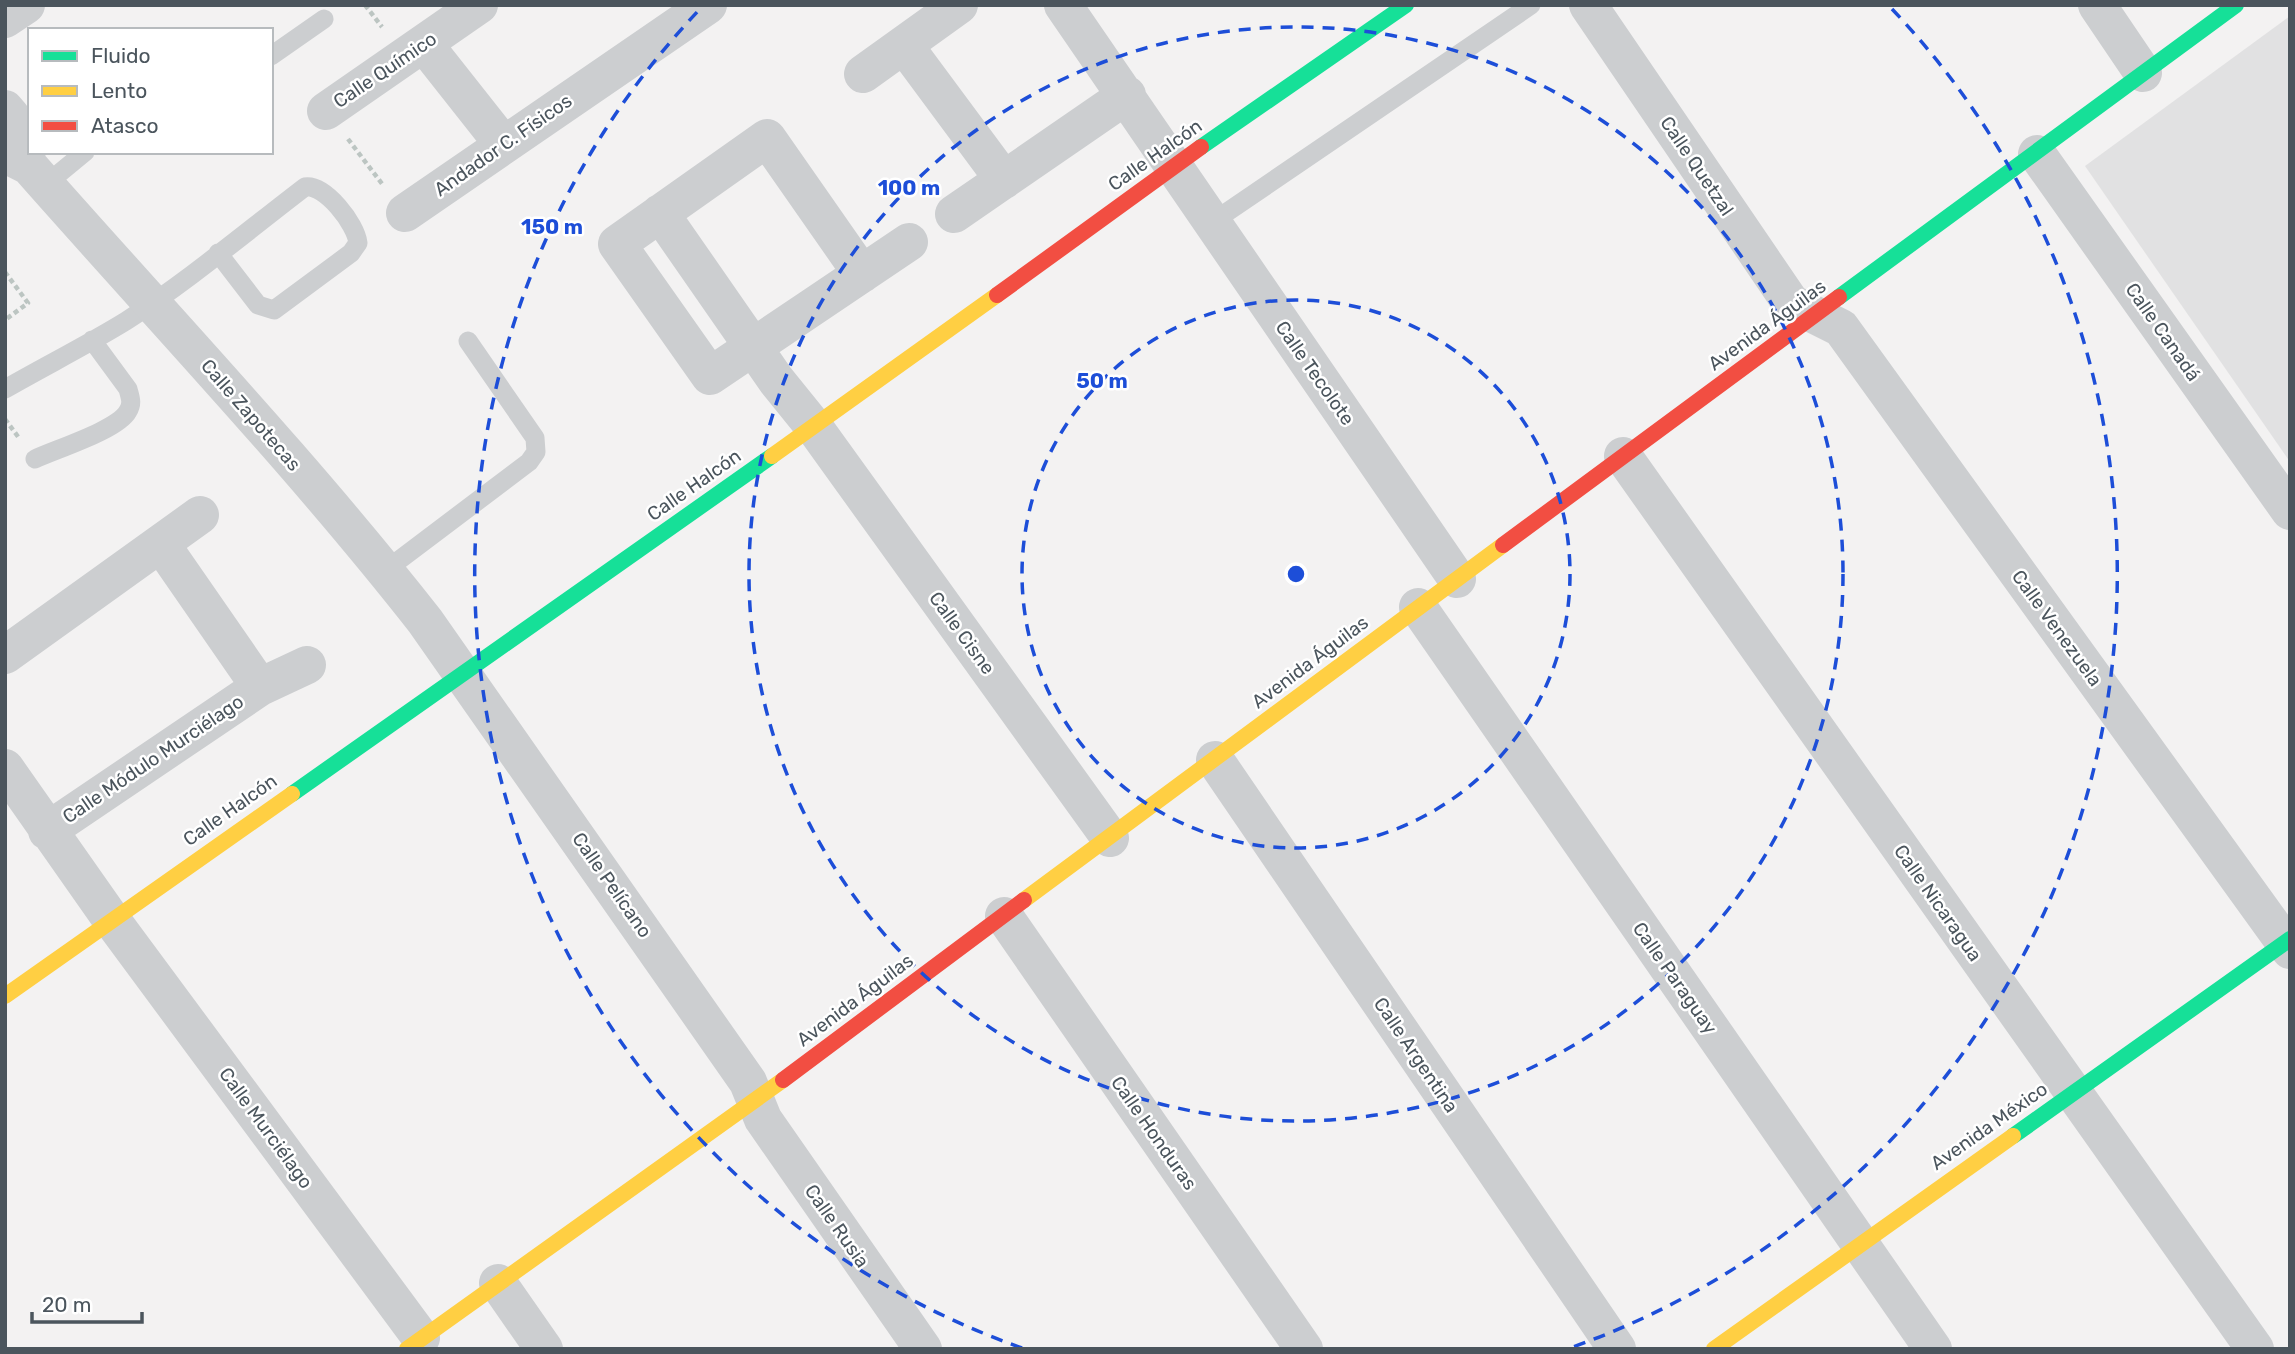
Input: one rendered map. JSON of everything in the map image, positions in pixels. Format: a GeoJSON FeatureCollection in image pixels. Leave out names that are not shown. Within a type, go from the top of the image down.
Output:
{"type":"FeatureCollection","features":[{"type":"Feature","properties":{"kind":"street"},"geometry":{"type":"LineString","coordinates":[[5,19],[26,5]]}},
{"type":"Feature","properties":{"kind":"street","name":"Calle Químico"},"geometry":{"type":"LineString","coordinates":[[326,111],[479,5]]}},
{"type":"Feature","properties":{"kind":"street","name":"Andador C. Físicos"},"geometry":{"type":"LineString","coordinates":[[405,213],[708,5]]}},
{"type":"Feature","properties":{"kind":"street"},"geometry":{"type":"LineString","coordinates":[[863,74],[959,5]]}},
{"type":"Feature","properties":{"kind":"street","name":"Calle Tecolote"},"geometry":{"type":"LineString","coordinates":[[1063,5],[1457,579]]}},
{"type":"Feature","properties":{"kind":"street","name":"Calle Halcón"},"geometry":{"type":"LineString","coordinates":[[5,996],[814,427],[1173,167],[1406,5]]}},
{"type":"Feature","properties":{"kind":"street","name":"Calle Quetzal"},"geometry":{"type":"LineString","coordinates":[[1588,5],[1791,303],[1816,315]]}},
{"type":"Feature","properties":{"kind":"street"},"geometry":{"type":"LineString","coordinates":[[2097,5],[2143,73]]}},
{"type":"Feature","properties":{"kind":"street","name":"Avenida Águilas"},"geometry":{"type":"LineString","coordinates":[[414,1343],[755,1100],[1215,761],[1418,607],[2236,5]]}},
{"type":"Feature","properties":{"kind":"street"},"geometry":{"type":"LineString","coordinates":[[424,44],[503,144]]}},
{"type":"Feature","properties":{"kind":"street"},"geometry":{"type":"LineString","coordinates":[[904,45],[1004,180]]}},
{"type":"Feature","properties":{"kind":"street"},"geometry":{"type":"LineString","coordinates":[[954,214],[1127,95]]}},
{"type":"Feature","properties":{"kind":"street","name":"Calle Zapotecas"},"geometry":{"type":"LineString","coordinates":[[5,109],[11,116],[26,169],[152,302],[386,570],[464,672]]}},
{"type":"Feature","properties":{"kind":"street"},"geometry":{"type":"LineString","coordinates":[[862,274],[767,138],[617,244],[710,376],[754,346],[862,274],[909,242]]}},
{"type":"Feature","properties":{"kind":"street","name":"Calle Canadá"},"geometry":{"type":"LineString","coordinates":[[2037,153],[2290,511]]}},
{"type":"Feature","properties":{"kind":"street","name":"Calle Cisne"},"geometry":{"type":"LineString","coordinates":[[660,213],[776,380],[814,427],[1110,838]]}},
{"type":"Feature","properties":{"kind":"street","name":"Calle Venezuela"},"geometry":{"type":"LineString","coordinates":[[1816,315],[1841,328],[2288,944]]}},
{"type":"Feature","properties":{"kind":"street","name":"Calle Nicaragua"},"geometry":{"type":"LineString","coordinates":[[1623,456],[2255,1349]]}},
{"type":"Feature","properties":{"kind":"street"},"geometry":{"type":"LineString","coordinates":[[5,655],[200,515]]}},
{"type":"Feature","properties":{"kind":"street","name":"Calle Módulo Murciélago"},"geometry":{"type":"LineString","coordinates":[[161,544],[260,687]]}},
{"type":"Feature","properties":{"kind":"street","name":"Calle Paraguay"},"geometry":{"type":"LineString","coordinates":[[1418,607],[1933,1349]]}},
{"type":"Feature","properties":{"kind":"street","name":"Calle Módulo Murciélago"},"geometry":{"type":"LineString","coordinates":[[47,831],[260,687],[307,665]]}},
{"type":"Feature","properties":{"kind":"street","name":"Calle Pelícano"},"geometry":{"type":"LineString","coordinates":[[464,672],[748,1082],[755,1100]]}},
{"type":"Feature","properties":{"kind":"street","name":"Calle Argentina"},"geometry":{"type":"LineString","coordinates":[[1215,761],[1617,1349]]}},
{"type":"Feature","properties":{"kind":"street","name":"Calle Módulo Murciélago"},"geometry":{"type":"LineString","coordinates":[[5,768],[111,919]]}},
{"type":"Feature","properties":{"kind":"street","name":"Calle Honduras"},"geometry":{"type":"LineString","coordinates":[[1004,916],[1304,1349]]}},
{"type":"Feature","properties":{"kind":"street","name":"Calle Murciélago"},"geometry":{"type":"LineString","coordinates":[[111,919],[414,1343]]}},
{"type":"Feature","properties":{"kind":"street","name":"Avenida México"},"geometry":{"type":"LineString","coordinates":[[1714,1349],[2072,1093],[2288,944]]}},
{"type":"Feature","properties":{"kind":"street","name":"Calle Rusia"},"geometry":{"type":"LineString","coordinates":[[755,1100],[763,1119],[923,1349]]}},
{"type":"Feature","properties":{"kind":"street"},"geometry":{"type":"LineString","coordinates":[[498,1283],[544,1349]]}},
{"type":"Feature","properties":{"kind":"lane"},"geometry":{"type":"LineString","coordinates":[[1211,223],[1531,5]]}},
{"type":"Feature","properties":{"kind":"lane"},"geometry":{"type":"LineString","coordinates":[[273,55],[324,19]]}},
{"type":"Feature","properties":{"kind":"lane"},"geometry":{"type":"LineString","coordinates":[[26,169],[78,154]]}},
{"type":"Feature","properties":{"kind":"lane"},"geometry":{"type":"LineString","coordinates":[[5,389],[92,340],[152,302],[305,187],[312,186],[327,193],[355,231],[358,243],[351,253],[274,310],[258,305],[218,253]]}},
{"type":"Feature","properties":{"kind":"lane"},"geometry":{"type":"LineString","coordinates":[[35,459],[115,424],[128,412],[131,399],[128,389],[92,340]]}},
{"type":"Feature","properties":{"kind":"lane"},"geometry":{"type":"LineString","coordinates":[[386,570],[529,462],[536,452],[535,438],[468,341]]}},
{"type":"Feature","properties":{"kind":"path"},"geometry":{"type":"LineString","coordinates":[[326,111],[405,213]]}},
{"type":"Feature","properties":{"kind":"path"},"geometry":{"type":"LineString","coordinates":[[5,272],[28,303],[5,320]]}},
{"type":"Feature","properties":{"kind":"shaded area"},"geometry":{"type":"Polygon","coordinates":[[[2290,16],[2290,462],[2085,166],[2290,16]]]}},
{"type":"Feature","properties":{"kind":"traffic: fast"},"geometry":{"type":"LineString","coordinates":[[1201,147],[1406,5]]}},
{"type":"Feature","properties":{"kind":"traffic: fast"},"geometry":{"type":"LineString","coordinates":[[1839,297],[2236,5]]}},
{"type":"Feature","properties":{"kind":"traffic: fast"},"geometry":{"type":"LineString","coordinates":[[292,794],[772,456]]}},
{"type":"Feature","properties":{"kind":"traffic: fast"},"geometry":{"type":"LineString","coordinates":[[2013,1136],[2290,939]]}},
{"type":"Feature","properties":{"kind":"traffic: slow"},"geometry":{"type":"LineString","coordinates":[[772,456],[997,295]]}},
{"type":"Feature","properties":{"kind":"traffic: slow"},"geometry":{"type":"LineString","coordinates":[[1024,900],[1503,545]]}},
{"type":"Feature","properties":{"kind":"traffic: slow"},"geometry":{"type":"LineString","coordinates":[[5,996],[292,794]]}},
{"type":"Feature","properties":{"kind":"traffic: slow"},"geometry":{"type":"LineString","coordinates":[[407,1349],[783,1080]]}},
{"type":"Feature","properties":{"kind":"traffic: slow"},"geometry":{"type":"LineString","coordinates":[[1714,1349],[2013,1136]]}},
{"type":"Feature","properties":{"kind":"traffic: jam"},"geometry":{"type":"LineString","coordinates":[[997,295],[1201,147]]}},
{"type":"Feature","properties":{"kind":"traffic: jam"},"geometry":{"type":"LineString","coordinates":[[1503,545],[1839,297]]}},
{"type":"Feature","properties":{"kind":"traffic: jam"},"geometry":{"type":"LineString","coordinates":[[783,1080],[1024,900]]}}]}
